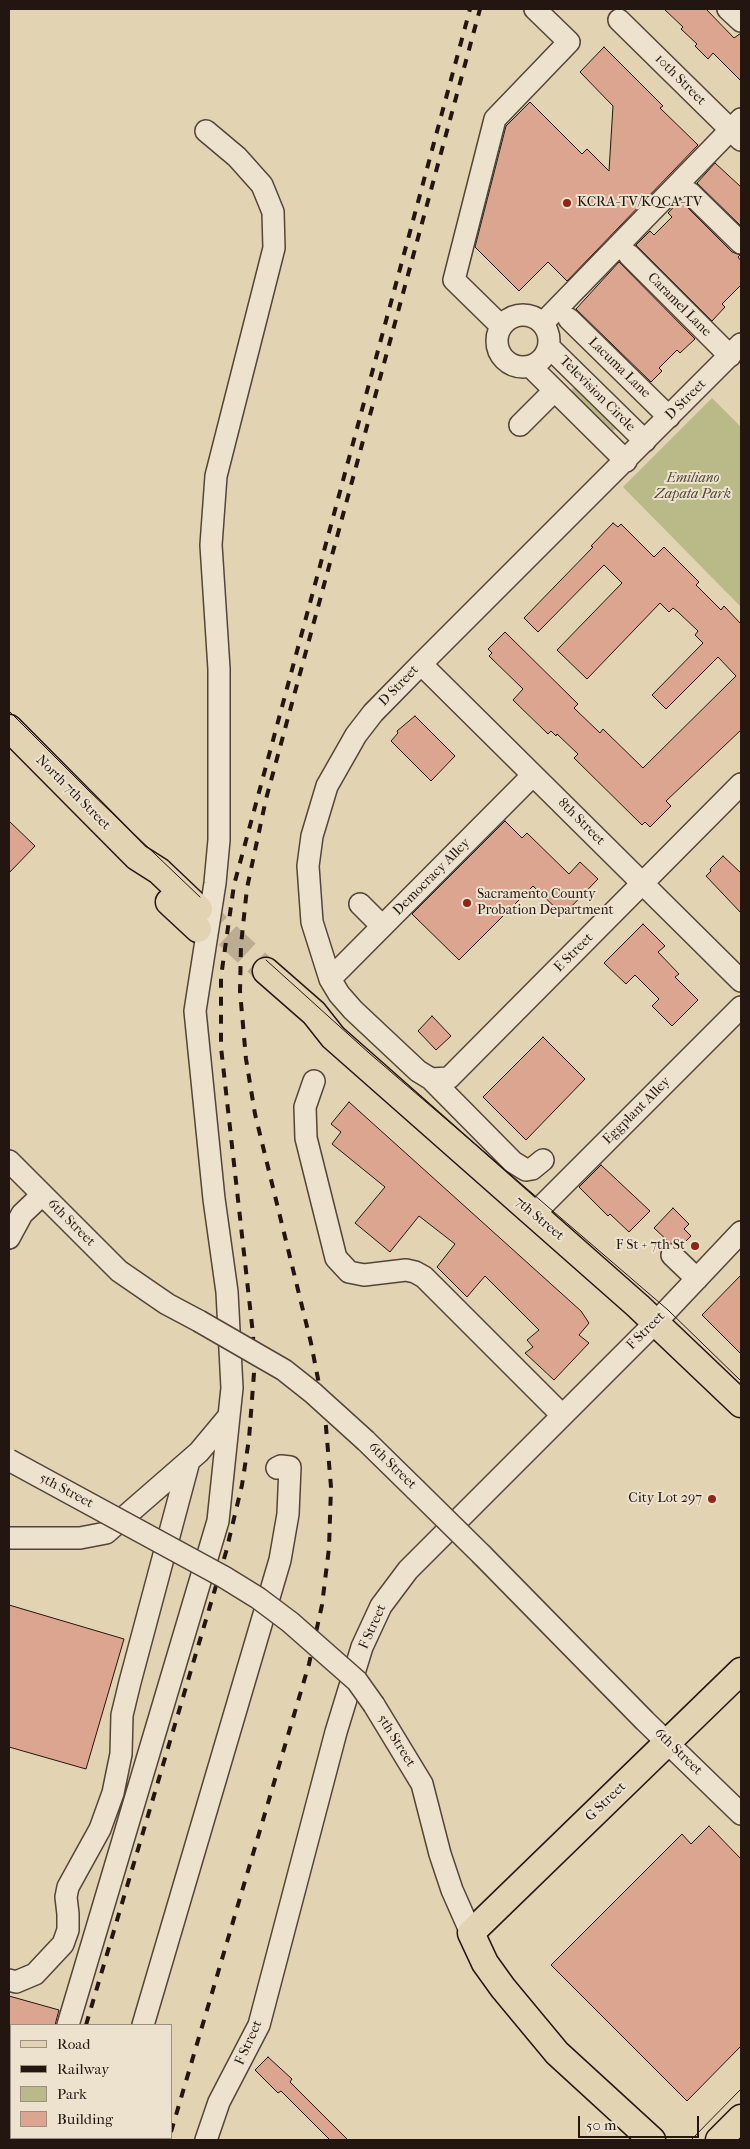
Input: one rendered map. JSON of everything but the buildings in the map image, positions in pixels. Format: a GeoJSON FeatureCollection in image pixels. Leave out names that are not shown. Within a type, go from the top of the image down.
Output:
{"type":"FeatureCollection","features":[{"type":"Feature","properties":{"kind":"main road","name":"North 7th Street"},"geometry":{"type":"LineString","coordinates":[[9,728],[138,857],[159,871],[198,919]]}},
{"type":"Feature","properties":{"kind":"main road","name":"7th Street"},"geometry":{"type":"LineString","coordinates":[[265,980],[314,1013],[333,1037],[656,1322],[741,1404]]}},
{"type":"Feature","properties":{"kind":"main road","name":"G Street"},"geometry":{"type":"LineString","coordinates":[[471,1933],[741,1671]]}},
{"type":"Feature","properties":{"kind":"main road","name":"5th Street"},"geometry":{"type":"LineString","coordinates":[[471,1933],[485,1963],[503,1988],[557,2053],[652,2140]]}},
{"type":"Feature","properties":{"kind":"main road"},"geometry":{"type":"LineString","coordinates":[[719,2140],[741,2118]]}},
{"type":"Feature","properties":{"kind":"street"},"geometry":{"type":"LineString","coordinates":[[501,326],[454,280],[495,119],[569,42],[535,9]]}},
{"type":"Feature","properties":{"kind":"street"},"geometry":{"type":"LineString","coordinates":[[728,9],[741,21]]}},
{"type":"Feature","properties":{"kind":"street","name":"10th Street"},"geometry":{"type":"LineString","coordinates":[[619,20],[738,130]]}},
{"type":"Feature","properties":{"kind":"street"},"geometry":{"type":"LineString","coordinates":[[531,366],[516,366],[502,357],[497,342],[501,326],[514,316],[522,314],[537,318],[543,323],[738,130]]}},
{"type":"Feature","properties":{"kind":"street"},"geometry":{"type":"LineString","coordinates":[[68,2024],[218,1521],[232,1388],[227,1292],[214,1199],[195,1011],[215,883],[219,840],[219,669],[211,545],[216,476],[274,248],[273,212],[262,185],[236,157],[206,131]]}},
{"type":"Feature","properties":{"kind":"street"},"geometry":{"type":"LineString","coordinates":[[690,193],[741,243]]}},
{"type":"Feature","properties":{"kind":"street","name":"Caramel Lane"},"geometry":{"type":"LineString","coordinates":[[629,255],[736,350]]}},
{"type":"Feature","properties":{"kind":"street","name":"Lacuma Lane"},"geometry":{"type":"LineString","coordinates":[[569,319],[669,418]]}},
{"type":"Feature","properties":{"kind":"street","name":"Television Circle"},"geometry":{"type":"LineString","coordinates":[[543,323],[548,330],[549,347],[543,358],[531,366],[626,461]]}},
{"type":"Feature","properties":{"kind":"street","name":"Television Circle"},"geometry":{"type":"LineString","coordinates":[[549,347],[645,441]]}},
{"type":"Feature","properties":{"kind":"street","name":"D Street"},"geometry":{"type":"LineString","coordinates":[[543,1160],[532,1169],[526,1170],[513,1162],[440,1079],[418,1071],[353,1010],[339,994],[330,979],[312,922],[308,866],[312,836],[327,786],[356,735],[373,713],[736,350]]}},
{"type":"Feature","properties":{"kind":"street"},"geometry":{"type":"LineString","coordinates":[[520,425],[554,391]]}},
{"type":"Feature","properties":{"kind":"street","name":"8th Street"},"geometry":{"type":"LineString","coordinates":[[421,664],[741,980]]}},
{"type":"Feature","properties":{"kind":"street","name":"Democracy Alley"},"geometry":{"type":"LineString","coordinates":[[330,979],[533,774]]}},
{"type":"Feature","properties":{"kind":"street","name":"E Street"},"geometry":{"type":"LineString","coordinates":[[440,1079],[643,884],[741,784]]}},
{"type":"Feature","properties":{"kind":"street"},"geometry":{"type":"LineString","coordinates":[[360,904],[382,926]]}},
{"type":"Feature","properties":{"kind":"street","name":"Eggplant Alley"},"geometry":{"type":"LineString","coordinates":[[533,1215],[741,1007]]}},
{"type":"Feature","properties":{"kind":"street"},"geometry":{"type":"LineString","coordinates":[[314,1081],[305,1107],[306,1138],[336,1258],[349,1272],[364,1275],[406,1270],[424,1277],[562,1415]]}},
{"type":"Feature","properties":{"kind":"street","name":"6th Street"},"geometry":{"type":"LineString","coordinates":[[9,1160],[119,1271],[167,1304],[284,1370],[313,1393],[415,1489],[741,1814]]}},
{"type":"Feature","properties":{"kind":"street"},"geometry":{"type":"LineString","coordinates":[[9,1238],[22,1214],[42,1195]]}},
{"type":"Feature","properties":{"kind":"street","name":"F Street"},"geometry":{"type":"LineString","coordinates":[[206,2140],[219,2102],[259,2026],[266,1992],[333,1740],[370,1626],[380,1606],[408,1570],[656,1322],[741,1232]]}},
{"type":"Feature","properties":{"kind":"street"},"geometry":{"type":"LineString","coordinates":[[672,1255],[697,1279]]}},
{"type":"Feature","properties":{"kind":"street"},"geometry":{"type":"LineString","coordinates":[[9,1538],[80,1538],[106,1533],[189,1461],[210,1440],[229,1416]]}},
{"type":"Feature","properties":{"kind":"street","name":"5th Street"},"geometry":{"type":"LineString","coordinates":[[9,1460],[224,1577],[258,1598],[290,1622],[357,1681],[374,1705],[422,1784],[440,1854],[452,1890],[471,1933]]}},
{"type":"Feature","properties":{"kind":"street"},"geometry":{"type":"LineString","coordinates":[[9,1980],[16,1982],[35,1974],[63,1944],[68,1930],[66,1897],[68,1887],[100,1829],[113,1793],[122,1754],[122,1715],[189,1461]]}},
{"type":"Feature","properties":{"kind":"street"},"geometry":{"type":"LineString","coordinates":[[143,2024],[263,1624],[280,1560],[293,1523],[290,1467],[281,1466],[277,1468]]}},
{"type":"Feature","properties":{"kind":"green space"},"geometry":{"type":"Polygon","coordinates":[[[575,386],[619,425],[609,435],[570,392],[575,386]]]}},
{"type":"Feature","properties":{"kind":"green space","name":"Emiliano Zapata Park"},"geometry":{"type":"Polygon","coordinates":[[[712,398],[741,427],[741,607],[623,487],[712,398]]]}},
{"type":"Feature","properties":{"kind":"green space"},"geometry":{"type":"Polygon","coordinates":[[[9,2066],[10,2139],[22,2139],[9,2140],[9,2066]]]}},
{"type":"Feature","properties":{"kind":"tunnel"},"geometry":{"type":"LineString","coordinates":[[199,909],[266,971]]}},
{"type":"Feature","properties":{"kind":"tram line"},"geometry":{"type":"LineString","coordinates":[[9,711],[90,792],[200,897]]}},
{"type":"Feature","properties":{"kind":"tram line"},"geometry":{"type":"LineString","coordinates":[[266,960],[369,1053],[668,1310],[741,1381]]}},
{"type":"Feature","properties":{"kind":"tram line"},"geometry":{"type":"LineString","coordinates":[[691,2140],[741,2089]]}},
{"type":"Feature","properties":{"kind":"railway"},"geometry":{"type":"LineString","coordinates":[[86,2024],[226,1552],[242,1485],[249,1439],[254,1373],[253,1334],[221,1047],[221,977],[234,885],[470,9]]}},
{"type":"Feature","properties":{"kind":"railway"},"geometry":{"type":"LineString","coordinates":[[172,2129],[309,1664],[322,1605],[329,1548],[331,1487],[325,1415],[311,1343],[255,1114],[246,1059],[240,991],[241,945],[247,888],[266,799],[480,9]]}},
{"type":"Feature","properties":{"kind":"place","name":"KCRA-TV/KQCA-TV"},"geometry":{"type":"Point","coordinates":[567,203]}},
{"type":"Feature","properties":{"kind":"place","name":"Sacramento County Probation Department"},"geometry":{"type":"Point","coordinates":[467,903]}},
{"type":"Feature","properties":{"kind":"place","name":"F St + 7th St"},"geometry":{"type":"Point","coordinates":[695,1246]}},
{"type":"Feature","properties":{"kind":"place","name":"City Lot 297"},"geometry":{"type":"Point","coordinates":[712,1499]}}]}
